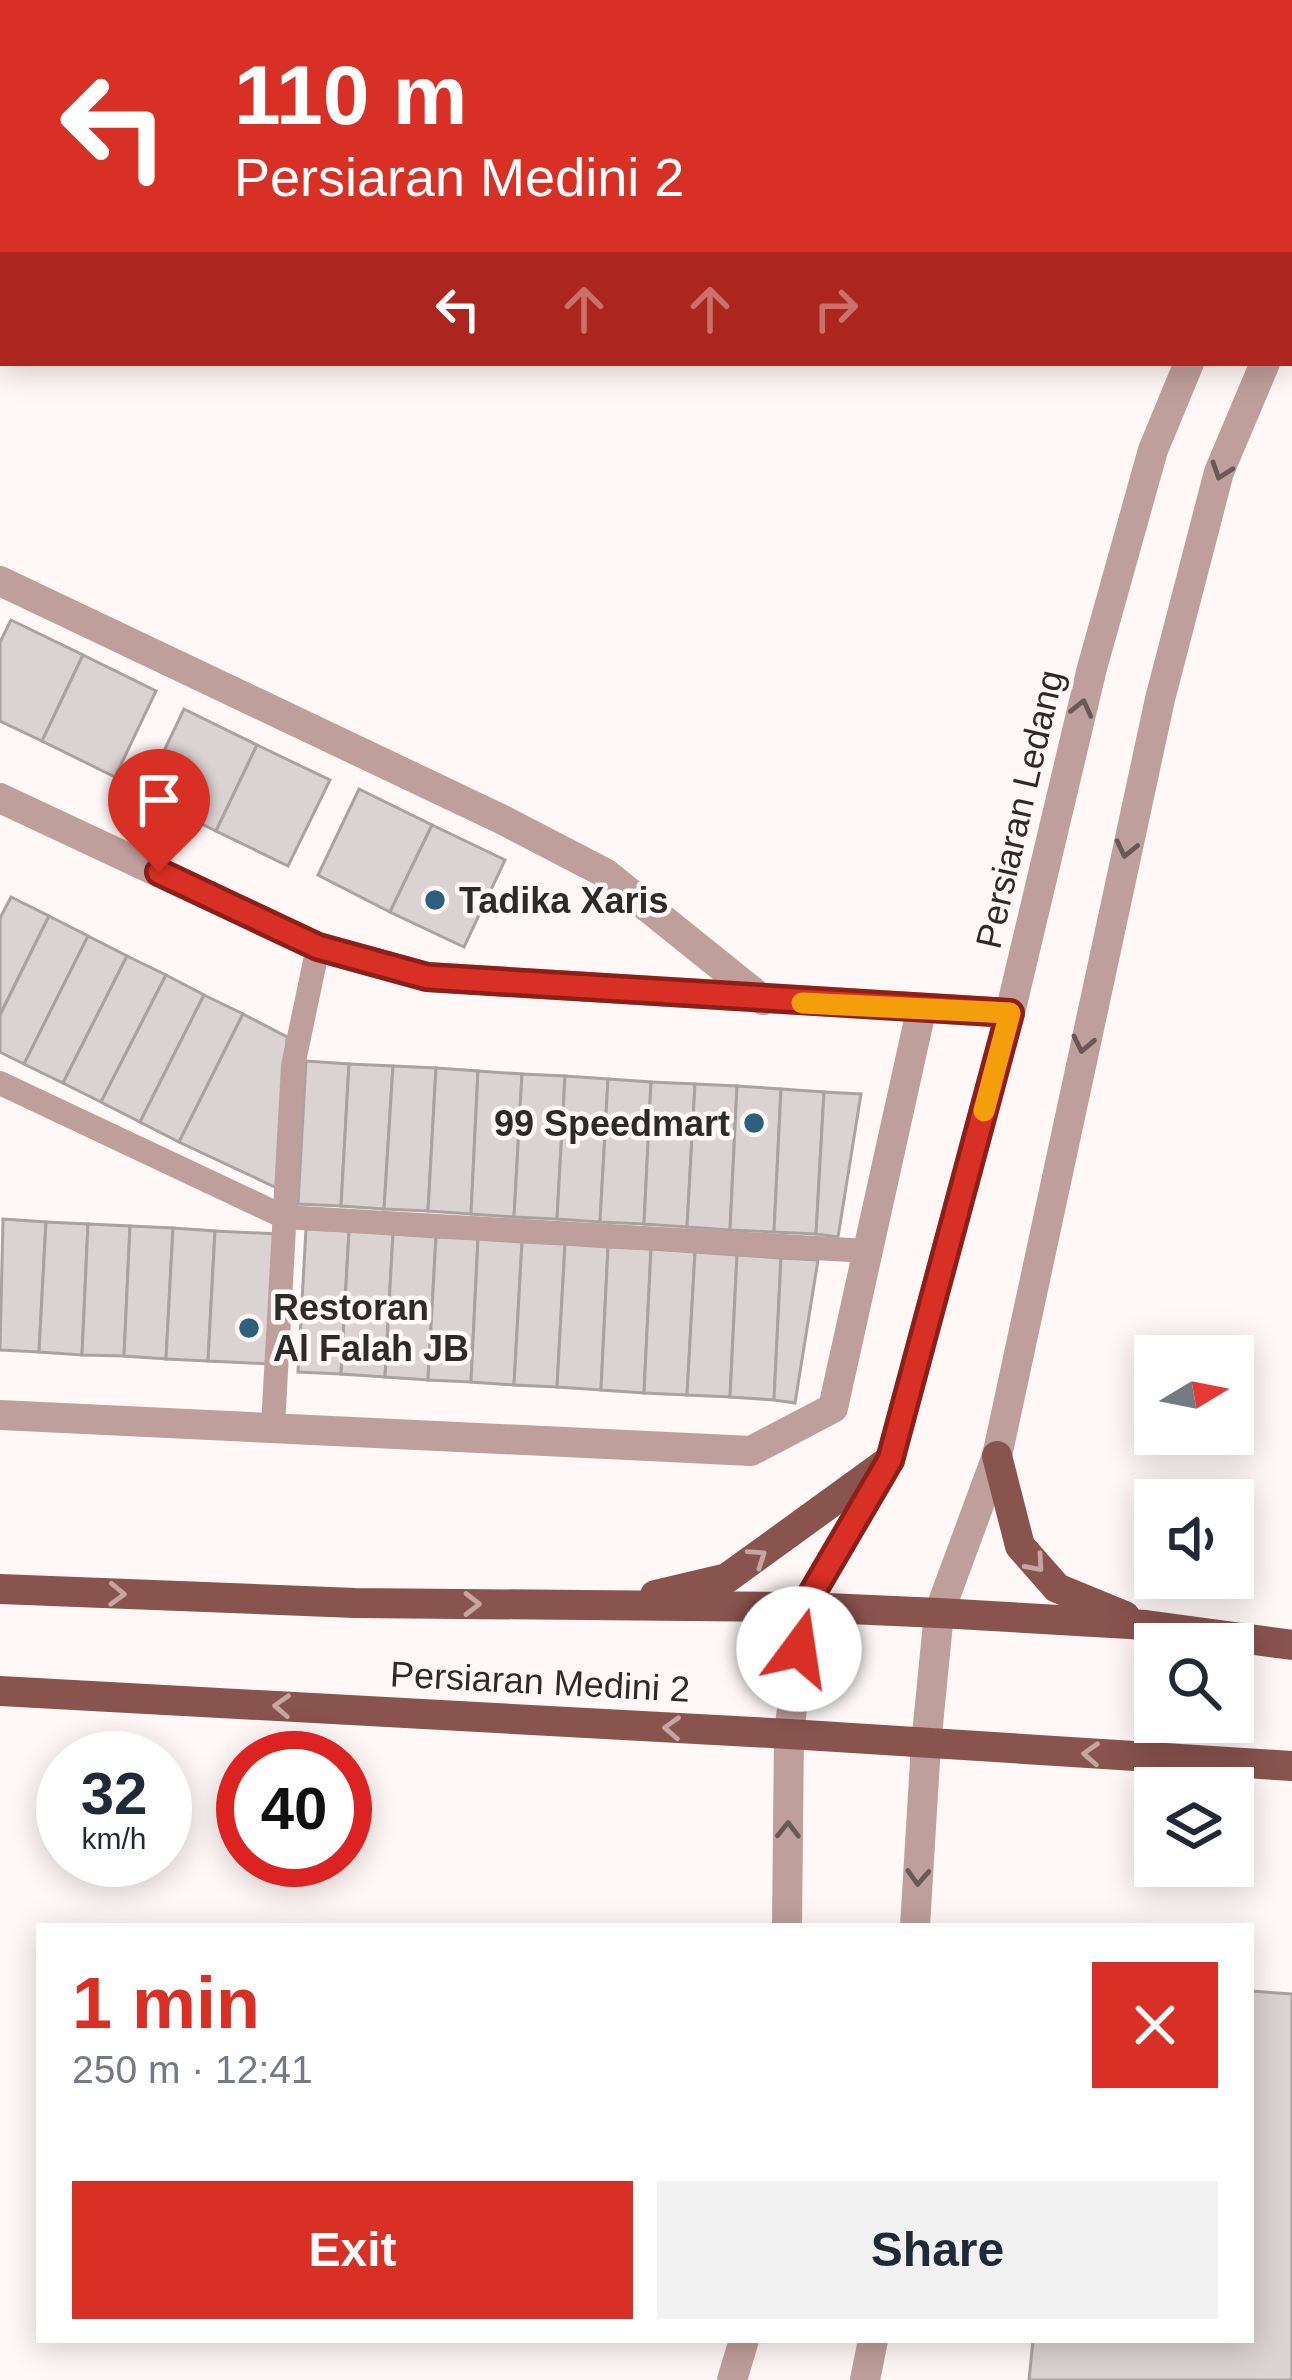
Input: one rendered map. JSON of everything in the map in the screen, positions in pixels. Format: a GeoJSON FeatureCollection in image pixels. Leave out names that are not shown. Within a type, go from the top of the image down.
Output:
{"type":"FeatureCollection","features":[{"type":"Feature","properties":{"kind":"main road"},"geometry":{"type":"LineString","coordinates":[[997,1456],[1020,1546],[1058,1588],[1144,1623]]}},
{"type":"Feature","properties":{"kind":"main road"},"geometry":{"type":"LineString","coordinates":[[609,1606],[727,1578],[890,1460]]}},
{"type":"Feature","properties":{"kind":"main road","name":"Persiaran Medini 2"},"geometry":{"type":"LineString","coordinates":[[0,1589],[355,1604],[804,1607],[1134,1623]]}},
{"type":"Feature","properties":{"kind":"main road","name":"Persiaran Medini 2"},"geometry":{"type":"LineString","coordinates":[[1254,1640],[1292,1645]]}},
{"type":"Feature","properties":{"kind":"main road","name":"Persiaran Medini 2"},"geometry":{"type":"LineString","coordinates":[[0,1691],[1292,1766]]}},
{"type":"Feature","properties":{"kind":"street","name":"Persiaran Ledang"},"geometry":{"type":"LineString","coordinates":[[804,1607],[890,1460],[1010,1013],[1092,668],[1153,450],[1188,366]]}},
{"type":"Feature","properties":{"kind":"street"},"geometry":{"type":"LineString","coordinates":[[915,1923],[939,1613],[997,1456],[1160,699],[1219,472],[1264,366]]}},
{"type":"Feature","properties":{"kind":"street"},"geometry":{"type":"LineString","coordinates":[[0,581],[605,873],[763,1000]]}},
{"type":"Feature","properties":{"kind":"street"},"geometry":{"type":"LineString","coordinates":[[0,798],[318,947],[427,977],[1010,1013]]}},
{"type":"Feature","properties":{"kind":"street"},"geometry":{"type":"LineString","coordinates":[[0,1415],[751,1451],[833,1408],[921,1010]]}},
{"type":"Feature","properties":{"kind":"street"},"geometry":{"type":"LineString","coordinates":[[787,1923],[789,1734],[804,1607]]}},
{"type":"Feature","properties":{"kind":"street"},"geometry":{"type":"LineString","coordinates":[[732,2380],[743,2343]]}},
{"type":"Feature","properties":{"kind":"street"},"geometry":{"type":"LineString","coordinates":[[865,2380],[872,2343]]}},
{"type":"Feature","properties":{"kind":"lane"},"geometry":{"type":"LineString","coordinates":[[273,1426],[293,1066],[318,947]]}},
{"type":"Feature","properties":{"kind":"lane"},"geometry":{"type":"LineString","coordinates":[[0,1083],[284,1217],[867,1251]]}},
{"type":"Feature","properties":{"kind":"building"},"geometry":{"type":"Polygon","coordinates":[[[11,620],[83,655],[42,741],[0,721],[0,642],[11,620]]]}},
{"type":"Feature","properties":{"kind":"building"},"geometry":{"type":"Polygon","coordinates":[[[83,655],[156,691],[115,777],[42,741],[83,655]]]}},
{"type":"Feature","properties":{"kind":"building"},"geometry":{"type":"Polygon","coordinates":[[[184,709],[257,745],[216,831],[143,795],[184,709]]]}},
{"type":"Feature","properties":{"kind":"building"},"geometry":{"type":"Polygon","coordinates":[[[257,745],[330,780],[288,866],[216,831],[257,745]]]}},
{"type":"Feature","properties":{"kind":"building"},"geometry":{"type":"Polygon","coordinates":[[[359,789],[432,825],[390,912],[318,875],[359,789]]]}},
{"type":"Feature","properties":{"kind":"building"},"geometry":{"type":"Polygon","coordinates":[[[432,825],[505,860],[464,947],[390,912],[432,825]]]}},
{"type":"Feature","properties":{"kind":"building"},"geometry":{"type":"Polygon","coordinates":[[[11,897],[49,916],[0,1015],[0,918],[11,897]]]}},
{"type":"Feature","properties":{"kind":"building"},"geometry":{"type":"Polygon","coordinates":[[[49,916],[88,936],[24,1064],[0,1052],[0,1015],[49,916]]]}},
{"type":"Feature","properties":{"kind":"building"},"geometry":{"type":"Polygon","coordinates":[[[88,936],[127,956],[63,1083],[24,1064],[88,936]]]}},
{"type":"Feature","properties":{"kind":"building"},"geometry":{"type":"Polygon","coordinates":[[[127,956],[166,975],[101,1102],[63,1083],[127,956]]]}},
{"type":"Feature","properties":{"kind":"building"},"geometry":{"type":"Polygon","coordinates":[[[166,975],[204,995],[140,1122],[101,1102],[166,975]]]}},
{"type":"Feature","properties":{"kind":"building"},"geometry":{"type":"Polygon","coordinates":[[[204,995],[243,1014],[179,1142],[140,1122],[204,995]]]}},
{"type":"Feature","properties":{"kind":"building"},"geometry":{"type":"Polygon","coordinates":[[[243,1014],[287,1037],[279,1189],[179,1142],[243,1014]]]}},
{"type":"Feature","properties":{"kind":"building"},"geometry":{"type":"Polygon","coordinates":[[[306,1061],[349,1064],[341,1206],[298,1204],[306,1061]]]}},
{"type":"Feature","properties":{"kind":"building"},"geometry":{"type":"Polygon","coordinates":[[[349,1064],[393,1066],[384,1209],[341,1206],[349,1064]]]}},
{"type":"Feature","properties":{"kind":"building"},"geometry":{"type":"Polygon","coordinates":[[[393,1066],[436,1068],[428,1211],[384,1209],[393,1066]]]}},
{"type":"Feature","properties":{"kind":"building"},"geometry":{"type":"Polygon","coordinates":[[[436,1068],[478,1071],[471,1214],[428,1211],[436,1068]]]}},
{"type":"Feature","properties":{"kind":"building"},"geometry":{"type":"Polygon","coordinates":[[[478,1071],[522,1074],[514,1217],[471,1214],[478,1071]]]}},
{"type":"Feature","properties":{"kind":"building"},"geometry":{"type":"Polygon","coordinates":[[[522,1074],[565,1076],[557,1219],[514,1217],[522,1074]]]}},
{"type":"Feature","properties":{"kind":"building"},"geometry":{"type":"Polygon","coordinates":[[[565,1076],[608,1079],[600,1222],[557,1219],[565,1076]]]}},
{"type":"Feature","properties":{"kind":"building"},"geometry":{"type":"Polygon","coordinates":[[[608,1079],[651,1082],[644,1224],[600,1222],[608,1079]]]}},
{"type":"Feature","properties":{"kind":"building"},"geometry":{"type":"Polygon","coordinates":[[[651,1082],[695,1084],[687,1227],[644,1224],[651,1082]]]}},
{"type":"Feature","properties":{"kind":"building"},"geometry":{"type":"Polygon","coordinates":[[[695,1084],[737,1086],[730,1230],[687,1227],[695,1084]]]}},
{"type":"Feature","properties":{"kind":"building"},"geometry":{"type":"Polygon","coordinates":[[[737,1086],[781,1089],[774,1232],[730,1230],[737,1086]]]}},
{"type":"Feature","properties":{"kind":"building"},"geometry":{"type":"Polygon","coordinates":[[[781,1089],[824,1092],[816,1234],[774,1232],[781,1089]]]}},
{"type":"Feature","properties":{"kind":"building"},"geometry":{"type":"Polygon","coordinates":[[[824,1092],[861,1094],[838,1237],[816,1234],[824,1092]]]}},
{"type":"Feature","properties":{"kind":"building"},"geometry":{"type":"Polygon","coordinates":[[[3,1219],[46,1222],[39,1352],[0,1350],[3,1219]]]}},
{"type":"Feature","properties":{"kind":"building"},"geometry":{"type":"Polygon","coordinates":[[[46,1222],[88,1224],[82,1355],[39,1352],[46,1222]]]}},
{"type":"Feature","properties":{"kind":"building"},"geometry":{"type":"Polygon","coordinates":[[[88,1224],[130,1226],[124,1356],[82,1355],[88,1224]]]}},
{"type":"Feature","properties":{"kind":"building"},"geometry":{"type":"Polygon","coordinates":[[[130,1226],[173,1228],[166,1359],[124,1356],[130,1226]]]}},
{"type":"Feature","properties":{"kind":"building"},"geometry":{"type":"Polygon","coordinates":[[[173,1228],[215,1231],[208,1361],[166,1359],[173,1228]]]}},
{"type":"Feature","properties":{"kind":"building"},"geometry":{"type":"Polygon","coordinates":[[[306,1229],[349,1231],[341,1374],[298,1372],[306,1229]]]}},
{"type":"Feature","properties":{"kind":"building"},"geometry":{"type":"Polygon","coordinates":[[[215,1231],[278,1234],[272,1364],[208,1361],[215,1231]]]}},
{"type":"Feature","properties":{"kind":"building"},"geometry":{"type":"Polygon","coordinates":[[[349,1231],[393,1234],[385,1377],[341,1374],[349,1231]]]}},
{"type":"Feature","properties":{"kind":"building"},"geometry":{"type":"Polygon","coordinates":[[[393,1234],[436,1237],[428,1380],[385,1377],[393,1234]]]}},
{"type":"Feature","properties":{"kind":"building"},"geometry":{"type":"Polygon","coordinates":[[[436,1237],[478,1239],[471,1382],[428,1380],[436,1237]]]}},
{"type":"Feature","properties":{"kind":"building"},"geometry":{"type":"Polygon","coordinates":[[[478,1239],[522,1242],[514,1385],[471,1382],[478,1239]]]}},
{"type":"Feature","properties":{"kind":"building"},"geometry":{"type":"Polygon","coordinates":[[[522,1242],[565,1244],[557,1387],[514,1385],[522,1242]]]}},
{"type":"Feature","properties":{"kind":"building"},"geometry":{"type":"Polygon","coordinates":[[[565,1244],[608,1247],[601,1390],[557,1387],[565,1244]]]}},
{"type":"Feature","properties":{"kind":"building"},"geometry":{"type":"Polygon","coordinates":[[[608,1247],[651,1249],[644,1393],[601,1390],[608,1247]]]}},
{"type":"Feature","properties":{"kind":"building"},"geometry":{"type":"Polygon","coordinates":[[[651,1249],[695,1252],[687,1395],[644,1393],[651,1249]]]}},
{"type":"Feature","properties":{"kind":"building"},"geometry":{"type":"Polygon","coordinates":[[[695,1252],[737,1255],[730,1397],[687,1395],[695,1252]]]}},
{"type":"Feature","properties":{"kind":"building"},"geometry":{"type":"Polygon","coordinates":[[[737,1255],[781,1258],[774,1400],[730,1397],[737,1255]]]}},
{"type":"Feature","properties":{"kind":"building"},"geometry":{"type":"Polygon","coordinates":[[[781,1258],[818,1260],[795,1403],[774,1400],[781,1258]]]}},
{"type":"Feature","properties":{"kind":"building"},"geometry":{"type":"Polygon","coordinates":[[[1254,1991],[1292,1994],[1292,2380],[1029,2380],[1033,2343],[1254,2343],[1254,1991]]]}},
{"type":"Feature","properties":{"kind":"slow traffic"},"geometry":{"type":"LineString","coordinates":[[802,1003],[1010,1013],[984,1111]]}},
{"type":"Feature","properties":{"kind":"place","name":"Tadika Xaris"},"geometry":{"type":"Point","coordinates":[435,900]}},
{"type":"Feature","properties":{"kind":"place","name":"99 Speedmart"},"geometry":{"type":"Point","coordinates":[754,1123]}},
{"type":"Feature","properties":{"kind":"place","name":"Restoran Al Falah JB"},"geometry":{"type":"Point","coordinates":[249,1328]}},
{"type":"Feature","properties":{"kind":"route"},"geometry":{"type":"LineString","coordinates":[[159,872],[318,947],[427,977],[1010,1013],[890,1460],[804,1607],[799,1649]]}}]}
